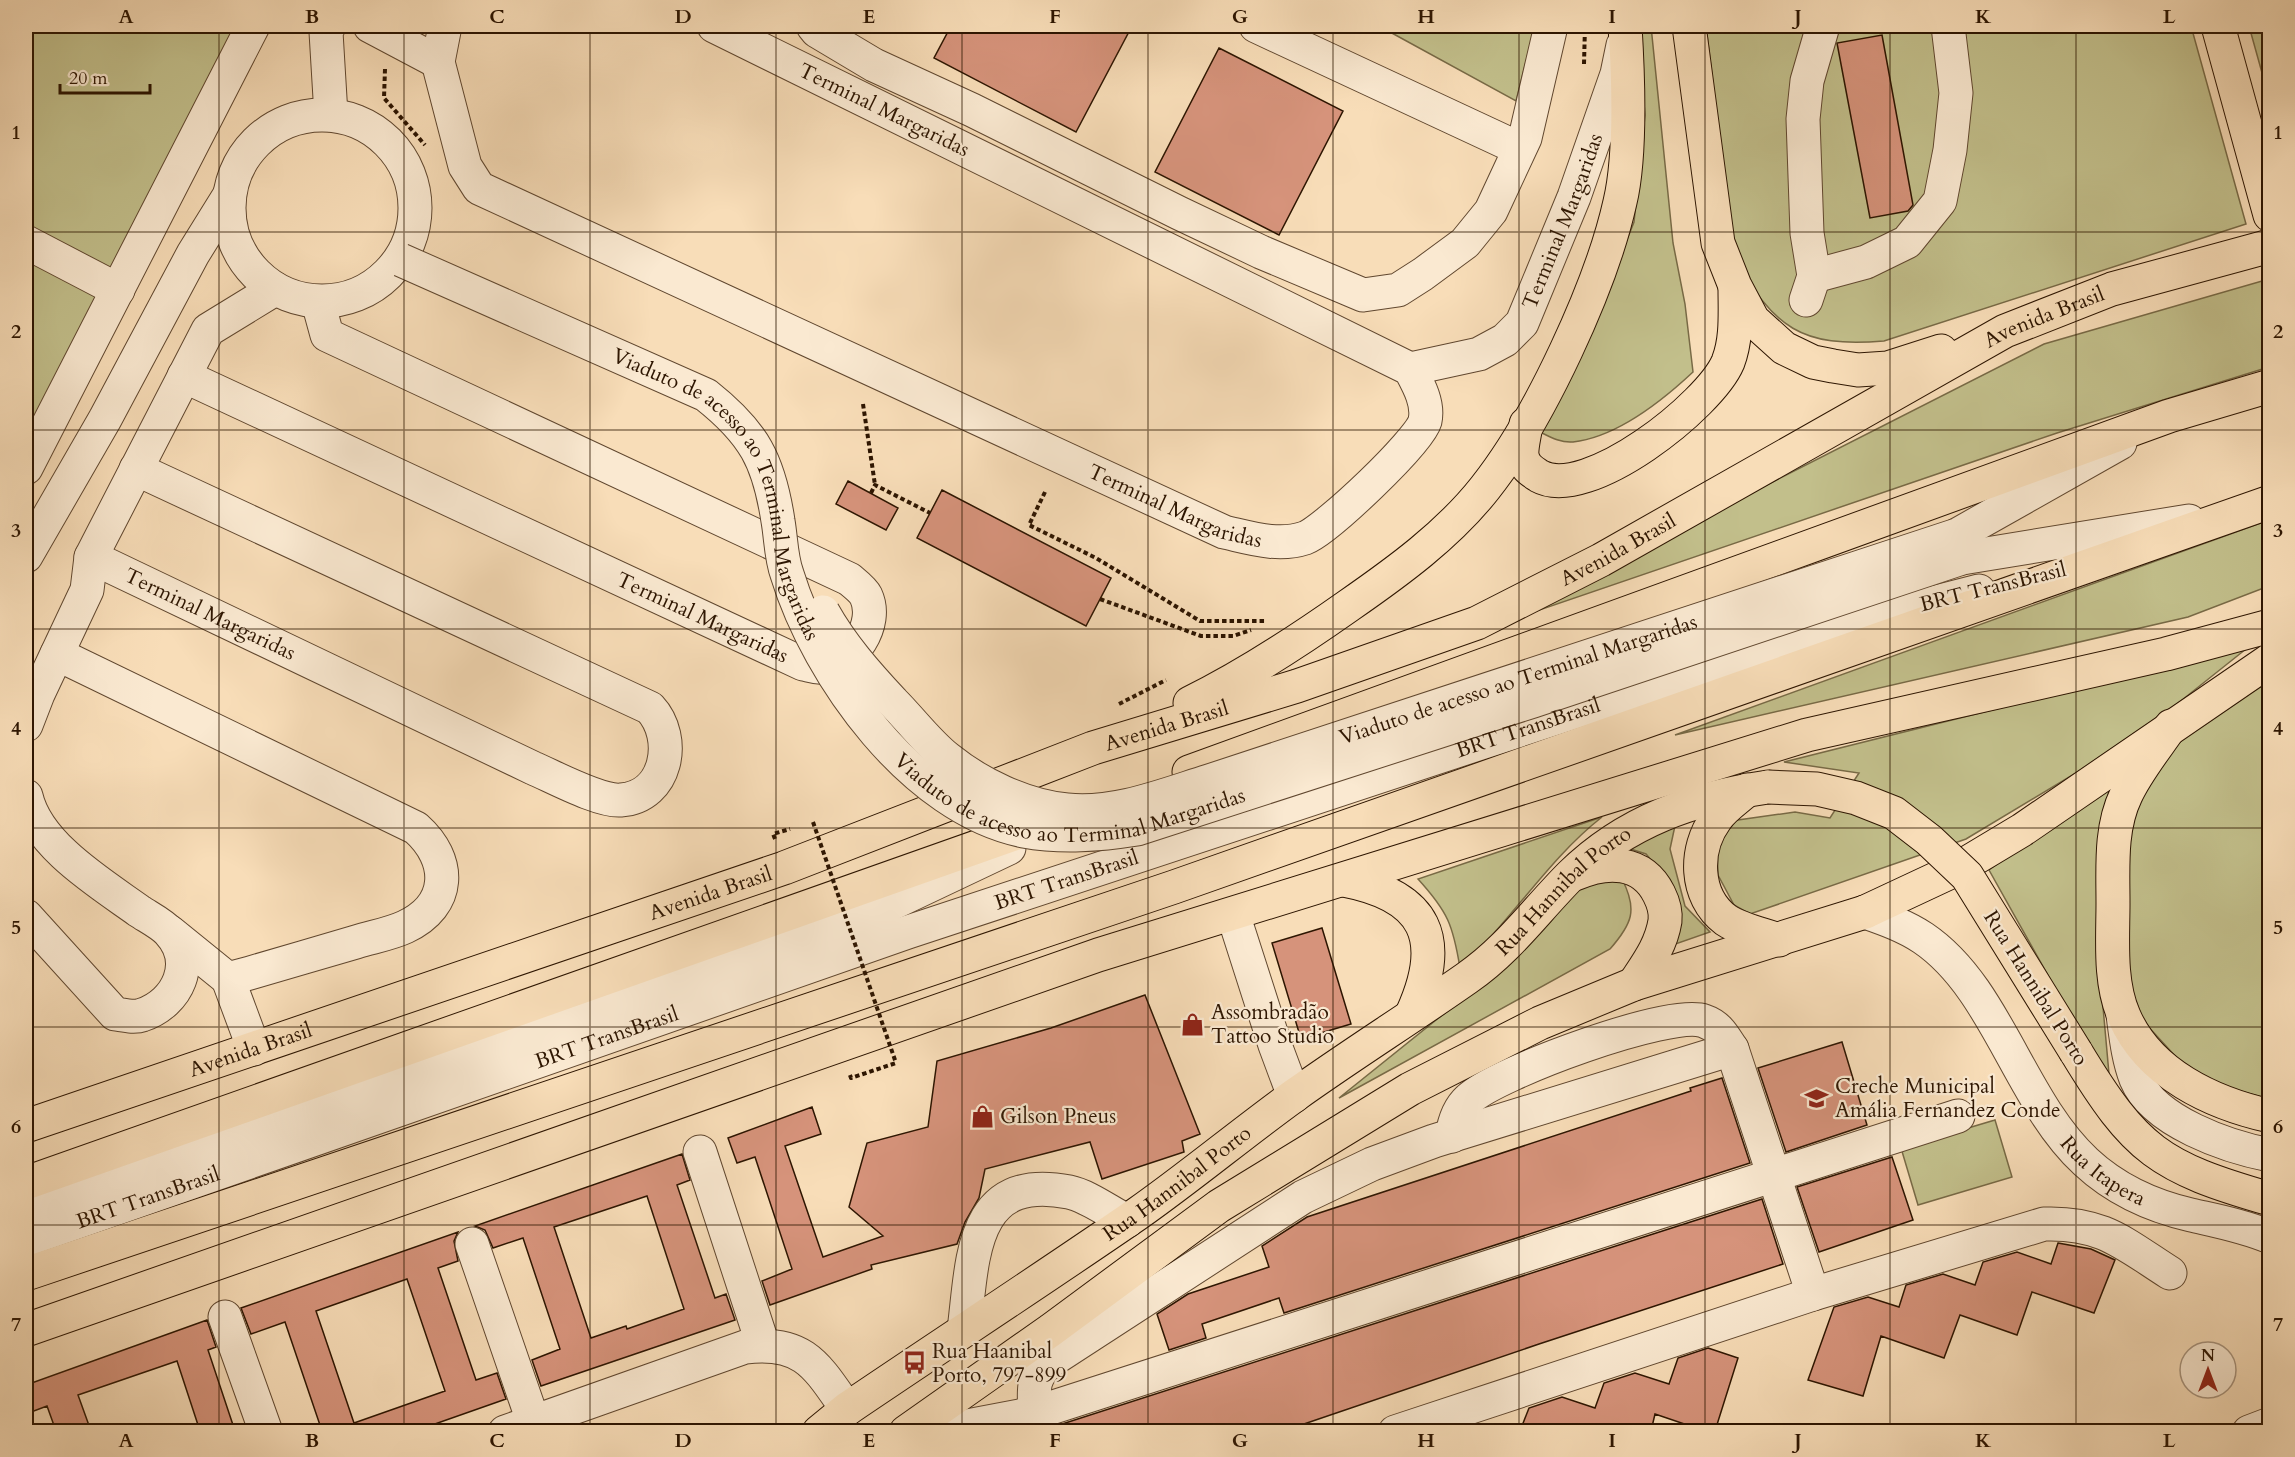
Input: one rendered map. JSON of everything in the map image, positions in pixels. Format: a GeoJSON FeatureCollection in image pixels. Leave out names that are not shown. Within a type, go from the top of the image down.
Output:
{"type":"FeatureCollection","features":[{"type":"Feature","properties":{"kind":"main road"},"geometry":{"type":"LineString","coordinates":[[1689,26],[1718,243],[1734,286],[1754,320],[1784,348],[1813,362],[1858,370],[1888,368],[2005,331]]}},
{"type":"Feature","properties":{"kind":"main road"},"geometry":{"type":"LineString","coordinates":[[2218,26],[2268,210]]}},
{"type":"Feature","properties":{"kind":"main road"},"geometry":{"type":"LineString","coordinates":[[1093,748],[1146,725],[1250,671],[1396,573],[1447,529],[1485,488],[1526,424],[1570,340],[1603,258],[1621,201],[1626,144],[1625,30]]}},
{"type":"Feature","properties":{"kind":"main road","name":"Avenida Brasil"},"geometry":{"type":"LineString","coordinates":[[26,1126],[784,868],[1093,748],[1297,686],[1477,623],[1601,560],[2005,331],[2112,289],[2270,246]]}},
{"type":"Feature","properties":{"kind":"main road"},"geometry":{"type":"LineString","coordinates":[[1526,424],[1522,454],[1527,468],[1544,478],[1566,481],[1618,464],[1664,431],[1712,388],[1728,361],[1734,333],[1734,286]]}},
{"type":"Feature","properties":{"kind":"main road"},"geometry":{"type":"LineString","coordinates":[[26,1183],[1117,798],[2169,416],[2270,386]]}},
{"type":"Feature","properties":{"kind":"main road"},"geometry":{"type":"LineString","coordinates":[[26,1274],[1174,887],[2254,508]]}},
{"type":"Feature","properties":{"kind":"main road"},"geometry":{"type":"LineString","coordinates":[[26,1330],[1098,954],[1344,880],[1533,818],[1807,735],[2166,654],[2270,626]]}},
{"type":"Feature","properties":{"kind":"main road"},"geometry":{"type":"LineString","coordinates":[[1219,1206],[1410,1089],[1540,1023],[1634,984],[1865,912],[1957,869],[2022,830],[2270,660]]}},
{"type":"Feature","properties":{"kind":"main road"},"geometry":{"type":"LineString","coordinates":[[2171,726],[2126,795],[2115,834],[2113,946],[2115,982],[2123,1015],[2139,1045],[2187,1085],[2239,1109],[2270,1116]]}},
{"type":"Feature","properties":{"kind":"main road"},"geometry":{"type":"LineString","coordinates":[[1757,789],[1717,817],[1706,834],[1700,858],[1701,882],[1709,900],[1726,920],[1779,940]]}},
{"type":"Feature","properties":{"kind":"main road","name":"Rua Hannibal Porto"},"geometry":{"type":"LineString","coordinates":[[819,1431],[847,1409],[1127,1221],[1294,1096],[1470,976],[1509,945],[1570,876],[1604,846],[1642,822],[1677,807],[1757,789],[1817,789],[1856,798],[1894,813],[1929,840],[1967,876],[2105,1101],[2137,1139],[2160,1158],[2181,1170],[2270,1199]]}},
{"type":"Feature","properties":{"kind":"main road"},"geometry":{"type":"LineString","coordinates":[[1570,876],[1593,867],[1613,864],[1634,867],[1654,883],[1663,901],[1665,919],[1653,957],[1634,984]]}},
{"type":"Feature","properties":{"kind":"main road"},"geometry":{"type":"LineString","coordinates":[[1344,880],[1386,891],[1405,903],[1420,920],[1428,941],[1429,964],[1424,987],[1412,1014]]}},
{"type":"Feature","properties":{"kind":"main road"},"geometry":{"type":"LineString","coordinates":[[1009,986],[1174,887]]}},
{"type":"Feature","properties":{"kind":"main road"},"geometry":{"type":"LineString","coordinates":[[480,1023],[661,910]]}},
{"type":"Feature","properties":{"kind":"main road"},"geometry":{"type":"LineString","coordinates":[[906,1431],[1052,1330],[1308,1141],[1311,1128],[1294,1096]]}},
{"type":"Feature","properties":{"kind":"street"},"geometry":{"type":"LineString","coordinates":[[26,468],[253,26]]}},
{"type":"Feature","properties":{"kind":"street"},"geometry":{"type":"LineString","coordinates":[[329,26],[326,32],[331,115]]}},
{"type":"Feature","properties":{"kind":"street","name":"Terminal Margaridas"},"geometry":{"type":"LineString","coordinates":[[445,26],[438,62],[465,166],[479,188],[1224,532],[1274,543],[1306,538],[1332,519],[1415,438],[1425,420],[1422,390],[1410,369],[714,26]]}},
{"type":"Feature","properties":{"kind":"street"},"geometry":{"type":"LineString","coordinates":[[813,26],[817,31],[874,65],[972,110],[1261,252],[1363,295],[1398,290],[1465,243],[1491,211],[1508,178],[1518,148],[1525,138],[1551,26]]}},
{"type":"Feature","properties":{"kind":"street"},"geometry":{"type":"LineString","coordinates":[[1256,26],[1518,148]]}},
{"type":"Feature","properties":{"kind":"street"},"geometry":{"type":"LineString","coordinates":[[1823,26],[1807,81],[1803,119],[1810,288],[1906,242],[1940,201],[1950,150],[1956,93],[1948,26]]}},
{"type":"Feature","properties":{"kind":"street","name":"Terminal Margaridas"},"geometry":{"type":"LineString","coordinates":[[1410,369],[1479,354],[1505,340],[1522,323],[1574,197],[1617,74],[1625,30]]}},
{"type":"Feature","properties":{"kind":"street"},"geometry":{"type":"LineString","coordinates":[[381,31],[438,62]]}},
{"type":"Feature","properties":{"kind":"street"},"geometry":{"type":"LineString","coordinates":[[26,556],[105,419],[193,254],[229,196],[237,168],[253,145],[276,127],[302,117],[331,115],[359,122],[383,137],[402,158],[413,184],[416,212],[406,250],[379,283],[350,298],[318,302],[296,298],[275,289],[253,272],[237,249],[229,223],[229,196]]}},
{"type":"Feature","properties":{"kind":"street"},"geometry":{"type":"LineString","coordinates":[[26,242],[118,290]]}},
{"type":"Feature","properties":{"kind":"street","name":"Viaduto de acesso ao Terminal Margaridas"},"geometry":{"type":"LineString","coordinates":[[406,250],[706,395],[730,415],[752,440],[767,467],[774,494],[786,572],[803,619],[842,688],[874,729],[921,778],[957,804],[993,822],[1023,831],[1061,836],[1098,835],[1137,829],[1533,701],[1960,547]]}},
{"type":"Feature","properties":{"kind":"street"},"geometry":{"type":"LineString","coordinates":[[26,725],[87,590],[91,557],[208,330],[275,289]]}},
{"type":"Feature","properties":{"kind":"street","name":"Terminal Margaridas"},"geometry":{"type":"LineString","coordinates":[[184,376],[803,664],[823,667],[842,659],[864,638],[870,610],[865,594],[849,579],[327,335],[318,302]]}},
{"type":"Feature","properties":{"kind":"street"},"geometry":{"type":"LineString","coordinates":[[1960,547],[2169,416]]}},
{"type":"Feature","properties":{"kind":"street","name":"Terminal Margaridas"},"geometry":{"type":"LineString","coordinates":[[91,557],[534,768],[603,798],[620,800],[640,796],[661,772],[665,756],[665,734],[661,720],[650,708],[136,469]]}},
{"type":"Feature","properties":{"kind":"street"},"geometry":{"type":"LineString","coordinates":[[1960,547],[2254,508]]}},
{"type":"Feature","properties":{"kind":"street","name":"BRT TransBrasil"},"geometry":{"type":"LineString","coordinates":[[26,1240],[908,932],[1808,635],[2118,555]]}},
{"type":"Feature","properties":{"kind":"street"},"geometry":{"type":"LineString","coordinates":[[57,654],[416,828],[432,842],[439,857],[443,880],[436,903],[406,927],[228,979]]}},
{"type":"Feature","properties":{"kind":"street"},"geometry":{"type":"LineString","coordinates":[[26,796],[29,810],[70,863],[170,932],[228,979],[254,1048]]}},
{"type":"Feature","properties":{"kind":"street","name":"BRT TransBrasil"},"geometry":{"type":"LineString","coordinates":[[26,1209],[874,912],[1117,798]]}},
{"type":"Feature","properties":{"kind":"street","name":"Rua Itapera"},"geometry":{"type":"LineString","coordinates":[[1865,912],[1896,923],[1924,938],[1950,962],[1972,988],[2034,1097],[2061,1134],[2085,1161],[2110,1182],[2171,1210],[2244,1227],[2270,1237]]}},
{"type":"Feature","properties":{"kind":"street"},"geometry":{"type":"LineString","coordinates":[[1233,914],[1294,1096]]}},
{"type":"Feature","properties":{"kind":"street"},"geometry":{"type":"LineString","coordinates":[[26,916],[115,1014],[140,1016],[158,1007],[182,980],[183,957],[170,932]]}},
{"type":"Feature","properties":{"kind":"street"},"geometry":{"type":"LineString","coordinates":[[2123,1015],[2128,1055],[2137,1081],[2149,1100],[2189,1128],[2230,1147],[2270,1155]]}},
{"type":"Feature","properties":{"kind":"street"},"geometry":{"type":"LineString","coordinates":[[1452,1136],[1462,1107],[1479,1091],[1593,1042],[1667,1020],[1686,1018],[1704,1020],[1719,1029],[1732,1049],[1813,1294]]}},
{"type":"Feature","properties":{"kind":"street"},"geometry":{"type":"LineString","coordinates":[[1039,1422],[1034,1385],[1038,1374],[1049,1362],[1303,1197],[1372,1164],[1452,1136],[1732,1049]]}},
{"type":"Feature","properties":{"kind":"street"},"geometry":{"type":"LineString","coordinates":[[2105,1101],[2149,1118],[2189,1128]]}},
{"type":"Feature","properties":{"kind":"street"},"geometry":{"type":"LineString","coordinates":[[962,1427],[1039,1422],[1772,1175],[1958,1116]]}},
{"type":"Feature","properties":{"kind":"street"},"geometry":{"type":"LineString","coordinates":[[700,1152],[763,1345]]}},
{"type":"Feature","properties":{"kind":"street"},"geometry":{"type":"LineString","coordinates":[[964,1330],[975,1240],[992,1207],[1029,1189],[1070,1192],[1127,1221]]}},
{"type":"Feature","properties":{"kind":"street"},"geometry":{"type":"LineString","coordinates":[[1395,1431],[1813,1294],[2044,1224],[2071,1223],[2094,1228],[2170,1273]]}},
{"type":"Feature","properties":{"kind":"street"},"geometry":{"type":"LineString","coordinates":[[472,1244],[519,1426],[745,1347],[763,1345],[780,1346],[810,1361],[847,1409]]}},
{"type":"Feature","properties":{"kind":"street"},"geometry":{"type":"LineString","coordinates":[[225,1317],[266,1431]]}},
{"type":"Feature","properties":{"kind":"street"},"geometry":{"type":"LineString","coordinates":[[2249,1431],[2270,1424]]}},
{"type":"Feature","properties":{"kind":"path"},"geometry":{"type":"LineString","coordinates":[[381,31],[388,49],[384,98],[432,153]]}},
{"type":"Feature","properties":{"kind":"path"},"geometry":{"type":"LineString","coordinates":[[863,404],[875,485],[871,493]]}},
{"type":"Feature","properties":{"kind":"path"},"geometry":{"type":"LineString","coordinates":[[875,485],[930,513]]}},
{"type":"Feature","properties":{"kind":"path"},"geometry":{"type":"LineString","coordinates":[[1044,492],[1029,525],[1096,558],[1200,621],[1270,622],[1233,636],[1201,636],[1100,599]]}},
{"type":"Feature","properties":{"kind":"path"},"geometry":{"type":"LineString","coordinates":[[813,822],[896,1063],[851,1078]]}},
{"type":"Feature","properties":{"kind":"shaded area"},"geometry":{"type":"Polygon","coordinates":[[[26,26],[260,26],[26,479],[26,26]]]}},
{"type":"Feature","properties":{"kind":"shaded area"},"geometry":{"type":"Polygon","coordinates":[[[1379,26],[1535,26],[1516,101],[1379,26]]]}},
{"type":"Feature","properties":{"kind":"shaded area"},"geometry":{"type":"Polygon","coordinates":[[[1637,26],[1651,26],[1673,243],[1685,304],[1693,372],[1653,406],[1622,425],[1590,439],[1565,442],[1542,433],[1562,385],[1587,340],[1634,222],[1645,115],[1637,26]]]}},
{"type":"Feature","properties":{"kind":"shaded area"},"geometry":{"type":"Polygon","coordinates":[[[1706,26],[2191,26],[2246,224],[1884,341],[1831,341],[1811,336],[1777,317],[1763,301],[1734,257],[1706,26]]]}},
{"type":"Feature","properties":{"kind":"shaded area"},"geometry":{"type":"Polygon","coordinates":[[[2249,26],[2269,26],[2269,98],[2249,26]]]}},
{"type":"Feature","properties":{"kind":"shaded area"},"geometry":{"type":"Polygon","coordinates":[[[2269,279],[2269,367],[2057,433],[1481,630],[2044,344],[2269,279]]]}},
{"type":"Feature","properties":{"kind":"shaded area"},"geometry":{"type":"Polygon","coordinates":[[[2269,520],[2269,586],[2188,617],[1675,735],[2269,520]]]}},
{"type":"Feature","properties":{"kind":"shaded area"},"geometry":{"type":"Polygon","coordinates":[[[2251,645],[2177,704],[2081,770],[1966,839],[1750,914],[1734,905],[1718,875],[1717,849],[1731,821],[1795,812],[1830,818],[1859,773],[1784,762],[2251,645]]]}},
{"type":"Feature","properties":{"kind":"shaded area"},"geometry":{"type":"Polygon","coordinates":[[[2269,663],[2269,1099],[2218,1085],[2188,1070],[2144,1022],[2117,953],[2118,844],[2144,762],[2269,663]]]}},
{"type":"Feature","properties":{"kind":"shaded area"},"geometry":{"type":"Polygon","coordinates":[[[2111,781],[2100,836],[2097,940],[2109,1074],[2073,1020],[1989,870],[2111,781]]]}},
{"type":"Feature","properties":{"kind":"shaded area"},"geometry":{"type":"Polygon","coordinates":[[[1602,817],[1564,852],[1496,931],[1460,968],[1448,920],[1443,910],[1418,879],[1602,817]]]}},
{"type":"Feature","properties":{"kind":"shaded area"},"geometry":{"type":"Polygon","coordinates":[[[1676,821],[1670,849],[1685,906],[1710,932],[1664,948],[1665,877],[1646,854],[1618,845],[1676,821]]]}},
{"type":"Feature","properties":{"kind":"shaded area"},"geometry":{"type":"Polygon","coordinates":[[[1622,879],[1630,900],[1630,916],[1628,924],[1610,949],[1339,1098],[1497,971],[1589,880],[1622,879]]]}},
{"type":"Feature","properties":{"kind":"shaded area"},"geometry":{"type":"Polygon","coordinates":[[[1995,1120],[2012,1177],[1918,1205],[1901,1148],[1995,1120]]]}},
{"type":"Feature","properties":{"kind":"building"},"geometry":{"type":"Polygon","coordinates":[[[951,26],[1132,26],[1076,132],[934,58],[951,26]]]}},
{"type":"Feature","properties":{"kind":"building"},"geometry":{"type":"Polygon","coordinates":[[[1882,35],[1913,205],[1908,211],[1870,218],[1837,43],[1882,35]]]}},
{"type":"Feature","properties":{"kind":"building"},"geometry":{"type":"Polygon","coordinates":[[[1219,48],[1343,111],[1279,235],[1155,172],[1219,48]]]}},
{"type":"Feature","properties":{"kind":"building"},"geometry":{"type":"Polygon","coordinates":[[[848,481],[898,508],[886,530],[836,504],[848,481]]]}},
{"type":"Feature","properties":{"kind":"building"},"geometry":{"type":"Polygon","coordinates":[[[942,490],[1111,578],[1086,626],[917,538],[942,490]]]}},
{"type":"Feature","properties":{"kind":"building"},"geometry":{"type":"Polygon","coordinates":[[[1322,928],[1351,1024],[1301,1039],[1272,943],[1322,928]]]}},
{"type":"Feature","properties":{"kind":"building"},"geometry":{"type":"Polygon","coordinates":[[[1145,995],[1200,1134],[1182,1141],[1184,1152],[1102,1179],[1090,1142],[985,1169],[979,1198],[965,1222],[957,1244],[871,1265],[872,1269],[770,1305],[762,1281],[792,1269],[755,1157],[737,1163],[728,1138],[812,1107],[821,1134],[785,1146],[823,1257],[883,1236],[849,1207],[867,1143],[928,1127],[937,1061],[1051,1028],[1145,995]]]}},
{"type":"Feature","properties":{"kind":"building"},"geometry":{"type":"Polygon","coordinates":[[[1842,1042],[1867,1125],[1786,1152],[1758,1068],[1842,1042]]]}},
{"type":"Feature","properties":{"kind":"building"},"geometry":{"type":"Polygon","coordinates":[[[1722,1078],[1750,1163],[1284,1313],[1279,1298],[1202,1324],[1206,1338],[1169,1350],[1157,1314],[1188,1294],[1269,1267],[1262,1246],[1307,1217],[1691,1091],[1690,1088],[1722,1078]]]}},
{"type":"Feature","properties":{"kind":"building"},"geometry":{"type":"Polygon","coordinates":[[[682,1154],[690,1180],[677,1185],[715,1298],[726,1294],[735,1320],[541,1386],[532,1360],[560,1349],[523,1238],[493,1248],[485,1230],[475,1226],[682,1154]],[[647,1196],[554,1227],[591,1338],[626,1326],[627,1329],[684,1309],[647,1196]]]}},
{"type":"Feature","properties":{"kind":"building"},"geometry":{"type":"Polygon","coordinates":[[[1892,1157],[1913,1220],[1819,1252],[1797,1187],[1892,1157]]]}},
{"type":"Feature","properties":{"kind":"building"},"geometry":{"type":"Polygon","coordinates":[[[1762,1199],[1783,1264],[1301,1425],[1281,1431],[1060,1431],[1059,1425],[1762,1199]]]}},
{"type":"Feature","properties":{"kind":"building"},"geometry":{"type":"Polygon","coordinates":[[[458,1232],[454,1241],[458,1261],[438,1268],[476,1380],[497,1373],[506,1399],[415,1431],[322,1431],[285,1322],[251,1334],[241,1308],[458,1232]],[[407,1279],[316,1311],[354,1423],[445,1391],[407,1279]]]}},
{"type":"Feature","properties":{"kind":"building"},"geometry":{"type":"Polygon","coordinates":[[[2058,1243],[2091,1249],[2115,1260],[2094,1313],[2032,1292],[2017,1335],[1960,1315],[1944,1358],[1881,1336],[1863,1396],[1808,1380],[1834,1307],[1868,1297],[1899,1307],[1906,1285],[1943,1274],[1975,1285],[1983,1262],[2017,1252],[2051,1264],[2058,1243]]]}},
{"type":"Feature","properties":{"kind":"building"},"geometry":{"type":"Polygon","coordinates":[[[207,1320],[216,1347],[208,1350],[235,1431],[200,1431],[177,1361],[78,1395],[91,1431],[56,1431],[47,1406],[26,1414],[26,1385],[207,1320]]]}},
{"type":"Feature","properties":{"kind":"building"},"geometry":{"type":"Polygon","coordinates":[[[1708,1348],[1738,1358],[1715,1431],[1705,1431],[1655,1414],[1651,1431],[1520,1431],[1529,1408],[1562,1397],[1595,1408],[1604,1383],[1635,1373],[1669,1384],[1678,1358],[1708,1348]]]}},
{"type":"Feature","properties":{"kind":"place","name":"Assombradão Tattoo Studio"},"geometry":{"type":"Point","coordinates":[1193,1024]}},
{"type":"Feature","properties":{"kind":"place","name":"Creche Municipal Amália Fernandez Conde"},"geometry":{"type":"Point","coordinates":[1817,1098]}},
{"type":"Feature","properties":{"kind":"place","name":"Gilson Pneus"},"geometry":{"type":"Point","coordinates":[982,1116]}},
{"type":"Feature","properties":{"kind":"place","name":"Rua Haanibal Porto, 797-899"},"geometry":{"type":"Point","coordinates":[914,1363]}}]}
